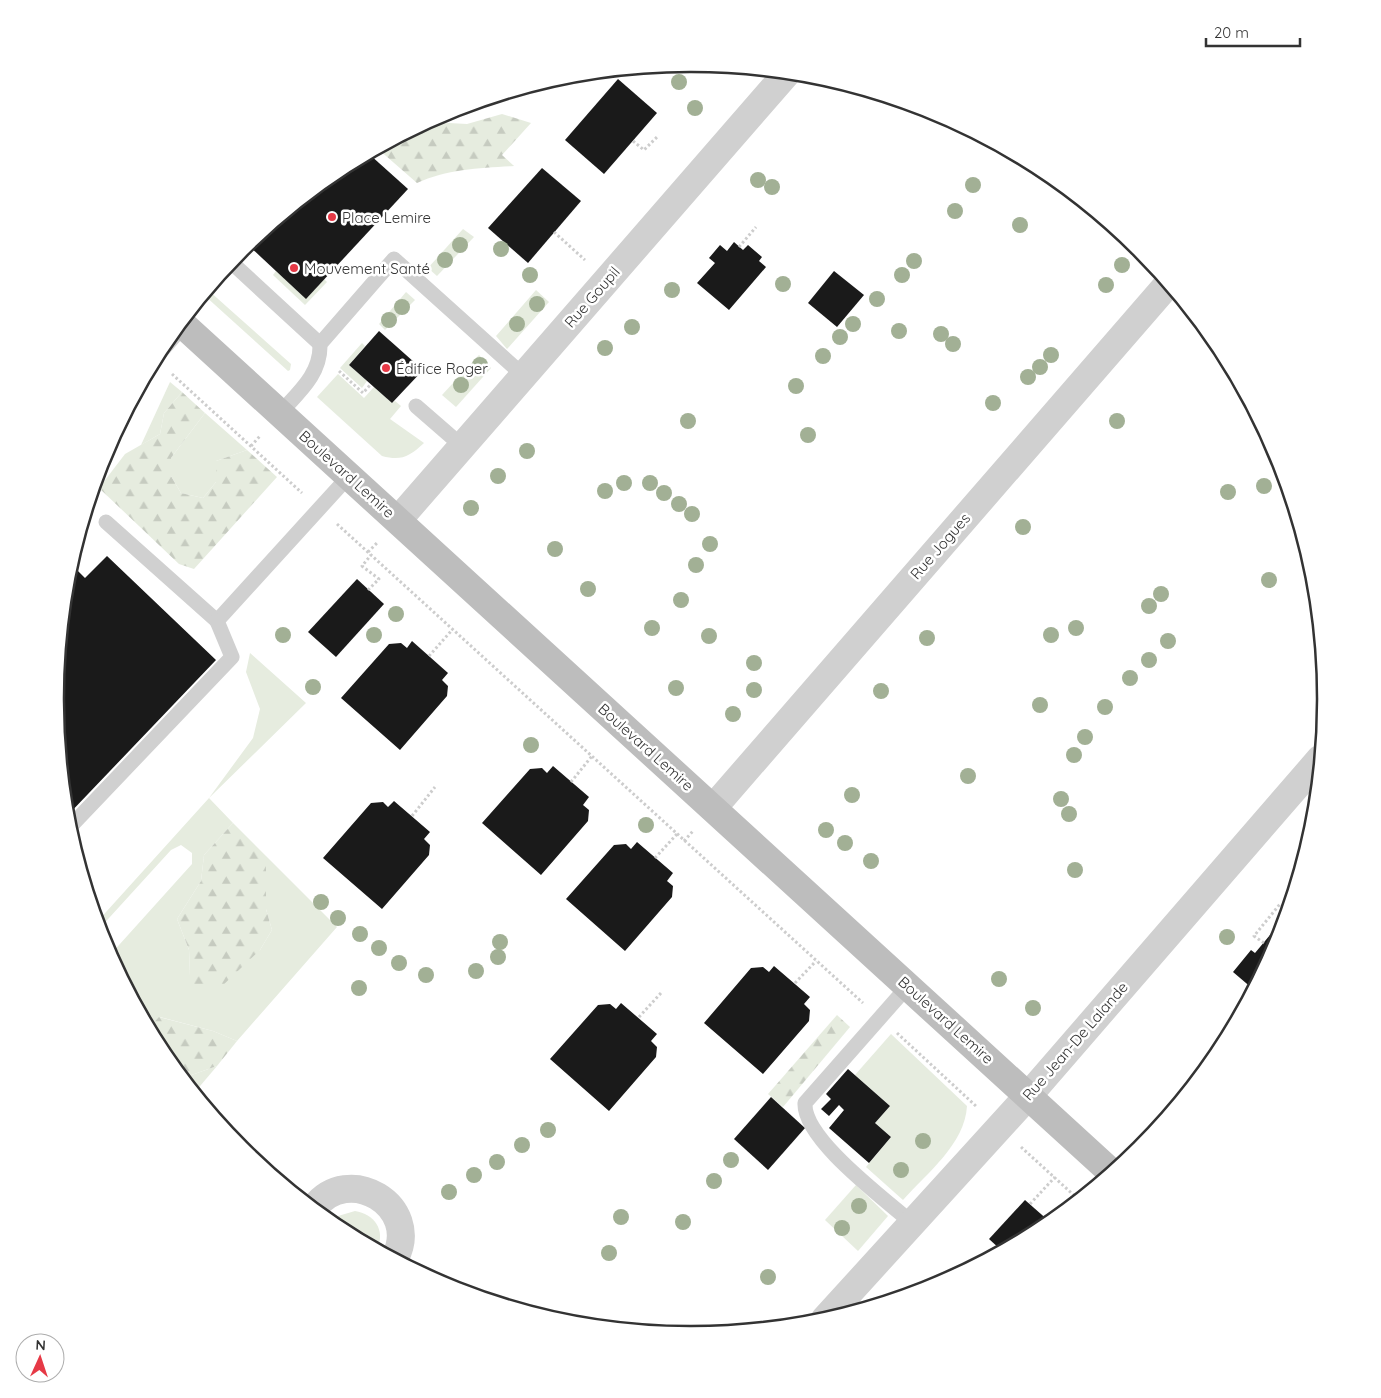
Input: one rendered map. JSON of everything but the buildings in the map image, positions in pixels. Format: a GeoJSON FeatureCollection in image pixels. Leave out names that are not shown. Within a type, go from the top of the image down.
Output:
{"type":"FeatureCollection","features":[{"type":"Feature","properties":{"kind":"main road","name":"Boulevard Lemire"},"geometry":{"type":"LineString","coordinates":[[186,327],[1106,1168]]}},
{"type":"Feature","properties":{"kind":"street","name":"Rue Goupil"},"geometry":{"type":"LineString","coordinates":[[398,520],[781,79]]}},
{"type":"Feature","properties":{"kind":"street","name":"Rue Jogues"},"geometry":{"type":"LineString","coordinates":[[713,808],[1164,288]]}},
{"type":"Feature","properties":{"kind":"street","name":"Rue Jean-De Lalande"},"geometry":{"type":"LineString","coordinates":[[835,1309],[1028,1096],[1313,767]]}},
{"type":"Feature","properties":{"kind":"street"},"geometry":{"type":"LineString","coordinates":[[319,1204],[332,1193],[347,1189],[363,1190],[378,1196],[390,1206],[398,1219],[401,1235],[398,1253]]}},
{"type":"Feature","properties":{"kind":"lane"},"geometry":{"type":"LineString","coordinates":[[280,413],[313,375],[319,360],[320,344],[394,259],[524,376]]}},
{"type":"Feature","properties":{"kind":"lane"},"geometry":{"type":"LineString","coordinates":[[237,267],[320,344]]}},
{"type":"Feature","properties":{"kind":"lane"},"geometry":{"type":"LineString","coordinates":[[416,406],[462,446]]}},
{"type":"Feature","properties":{"kind":"lane"},"geometry":{"type":"LineString","coordinates":[[217,621],[349,476]]}},
{"type":"Feature","properties":{"kind":"lane"},"geometry":{"type":"LineString","coordinates":[[76,821],[232,657],[217,621],[106,522]]}},
{"type":"Feature","properties":{"kind":"lane"},"geometry":{"type":"LineString","coordinates":[[794,1118],[908,986]]}},
{"type":"Feature","properties":{"kind":"lane"},"geometry":{"type":"LineString","coordinates":[[805,1103],[805,1111],[818,1136],[834,1154],[912,1224]]}},
{"type":"Feature","properties":{"kind":"path"},"geometry":{"type":"LineString","coordinates":[[633,141],[644,150],[658,136]]}},
{"type":"Feature","properties":{"kind":"path"},"geometry":{"type":"LineString","coordinates":[[739,247],[756,227]]}},
{"type":"Feature","properties":{"kind":"path"},"geometry":{"type":"LineString","coordinates":[[554,232],[607,280]]}},
{"type":"Feature","properties":{"kind":"path"},"geometry":{"type":"LineString","coordinates":[[340,373],[363,393],[371,384]]}},
{"type":"Feature","properties":{"kind":"path"},"geometry":{"type":"LineString","coordinates":[[175,377],[282,474]]}},
{"type":"Feature","properties":{"kind":"path"},"geometry":{"type":"LineString","coordinates":[[342,528],[868,1007]]}},
{"type":"Feature","properties":{"kind":"path"},"geometry":{"type":"LineString","coordinates":[[368,590],[379,579],[362,566],[371,556]]}},
{"type":"Feature","properties":{"kind":"path"},"geometry":{"type":"LineString","coordinates":[[429,656],[452,630]]}},
{"type":"Feature","properties":{"kind":"path"},"geometry":{"type":"LineString","coordinates":[[571,782],[592,756]]}},
{"type":"Feature","properties":{"kind":"path"},"geometry":{"type":"LineString","coordinates":[[412,816],[436,787]]}},
{"type":"Feature","properties":{"kind":"path"},"geometry":{"type":"LineString","coordinates":[[655,858],[677,834]]}},
{"type":"Feature","properties":{"kind":"path"},"geometry":{"type":"LineString","coordinates":[[1264,943],[1254,936],[1280,904],[1282,905]]}},
{"type":"Feature","properties":{"kind":"path"},"geometry":{"type":"LineString","coordinates":[[794,983],[816,961]]}},
{"type":"Feature","properties":{"kind":"path"},"geometry":{"type":"LineString","coordinates":[[639,1017],[661,993]]}},
{"type":"Feature","properties":{"kind":"path"},"geometry":{"type":"LineString","coordinates":[[894,1030],[970,1101]]}},
{"type":"Feature","properties":{"kind":"path"},"geometry":{"type":"LineString","coordinates":[[1032,1157],[1073,1195]]}},
{"type":"Feature","properties":{"kind":"path"},"geometry":{"type":"LineString","coordinates":[[1030,1204],[1055,1178]]}},
{"type":"Feature","properties":{"kind":"green space"},"geometry":{"type":"Polygon","coordinates":[[[502,114],[531,123],[502,155],[514,166],[452,172],[417,183],[383,153],[443,123],[467,124],[502,114]]]}},
{"type":"Feature","properties":{"kind":"green space"},"geometry":{"type":"Polygon","coordinates":[[[463,229],[474,237],[437,276],[428,268],[463,229]]]}},
{"type":"Feature","properties":{"kind":"green space"},"geometry":{"type":"Polygon","coordinates":[[[276,271],[324,279],[327,282],[305,305],[273,275],[276,271]]]}},
{"type":"Feature","properties":{"kind":"green space"},"geometry":{"type":"Polygon","coordinates":[[[536,290],[549,302],[507,349],[496,336],[536,290]]]}},
{"type":"Feature","properties":{"kind":"green space"},"geometry":{"type":"Polygon","coordinates":[[[406,292],[415,300],[385,330],[379,324],[406,292]]]}},
{"type":"Feature","properties":{"kind":"green space"},"geometry":{"type":"Polygon","coordinates":[[[212,294],[291,364],[288,371],[208,299],[212,294]]]}},
{"type":"Feature","properties":{"kind":"green space"},"geometry":{"type":"Polygon","coordinates":[[[362,343],[365,346],[349,365],[367,381],[362,388],[340,368],[362,343]]]}},
{"type":"Feature","properties":{"kind":"green space"},"geometry":{"type":"Polygon","coordinates":[[[479,355],[491,368],[456,407],[442,395],[479,355]]]}},
{"type":"Feature","properties":{"kind":"green space"},"geometry":{"type":"Polygon","coordinates":[[[338,374],[364,398],[374,387],[392,403],[395,401],[401,406],[390,419],[424,443],[414,452],[404,457],[382,456],[317,397],[338,374]]]}},
{"type":"Feature","properties":{"kind":"green space"},"geometry":{"type":"Polygon","coordinates":[[[170,382],[182,392],[164,413],[160,434],[141,445],[170,382]]]}},
{"type":"Feature","properties":{"kind":"green space"},"geometry":{"type":"Polygon","coordinates":[[[182,392],[205,413],[171,458],[171,476],[181,493],[203,498],[216,482],[216,461],[247,450],[277,477],[194,569],[179,564],[100,489],[125,454],[160,434],[164,413],[182,392]]]}},
{"type":"Feature","properties":{"kind":"green space"},"geometry":{"type":"Polygon","coordinates":[[[205,413],[247,450],[216,461],[216,482],[203,498],[181,493],[171,476],[171,458],[205,413]]]}},
{"type":"Feature","properties":{"kind":"green space"},"geometry":{"type":"Polygon","coordinates":[[[250,653],[306,703],[209,798],[253,738],[260,709],[246,672],[250,653]]]}},
{"type":"Feature","properties":{"kind":"green space"},"geometry":{"type":"Polygon","coordinates":[[[209,798],[233,823],[204,855],[201,881],[177,919],[189,950],[190,976],[260,950],[272,930],[266,909],[266,856],[337,927],[237,1041],[213,1031],[160,1017],[154,1023],[128,976],[116,949],[192,864],[192,853],[181,845],[171,850],[105,922],[103,916],[209,798]]]}},
{"type":"Feature","properties":{"kind":"green space"},"geometry":{"type":"Polygon","coordinates":[[[233,823],[266,856],[266,909],[272,930],[260,950],[221,987],[195,988],[190,976],[189,950],[177,919],[201,881],[204,855],[233,823]]]}},
{"type":"Feature","properties":{"kind":"green space"},"geometry":{"type":"Polygon","coordinates":[[[837,1015],[850,1027],[783,1107],[768,1094],[837,1015]]]}},
{"type":"Feature","properties":{"kind":"green space"},"geometry":{"type":"Polygon","coordinates":[[[159,1017],[213,1031],[237,1041],[217,1066],[189,1076],[154,1022],[159,1017]]]}},
{"type":"Feature","properties":{"kind":"green space"},"geometry":{"type":"Polygon","coordinates":[[[891,1034],[967,1106],[965,1120],[960,1133],[952,1145],[903,1200],[866,1167],[891,1137],[875,1123],[890,1106],[855,1075],[891,1034]]]}},
{"type":"Feature","properties":{"kind":"green space"},"geometry":{"type":"Polygon","coordinates":[[[217,1066],[199,1088],[189,1076],[217,1066]]]}},
{"type":"Feature","properties":{"kind":"green space"},"geometry":{"type":"Polygon","coordinates":[[[856,1185],[888,1216],[858,1251],[825,1220],[856,1185]]]}},
{"type":"Feature","properties":{"kind":"green space"},"geometry":{"type":"Polygon","coordinates":[[[355,1211],[373,1219],[379,1229],[379,1243],[342,1220],[338,1216],[355,1211]]]}},
{"type":"Feature","properties":{"kind":"place","name":"Place Lemire"},"geometry":{"type":"Point","coordinates":[332,217]}},
{"type":"Feature","properties":{"kind":"place","name":"Mouvement Santé"},"geometry":{"type":"Point","coordinates":[294,268]}},
{"type":"Feature","properties":{"kind":"place","name":"Édifice Roger"},"geometry":{"type":"Point","coordinates":[386,368]}}]}
